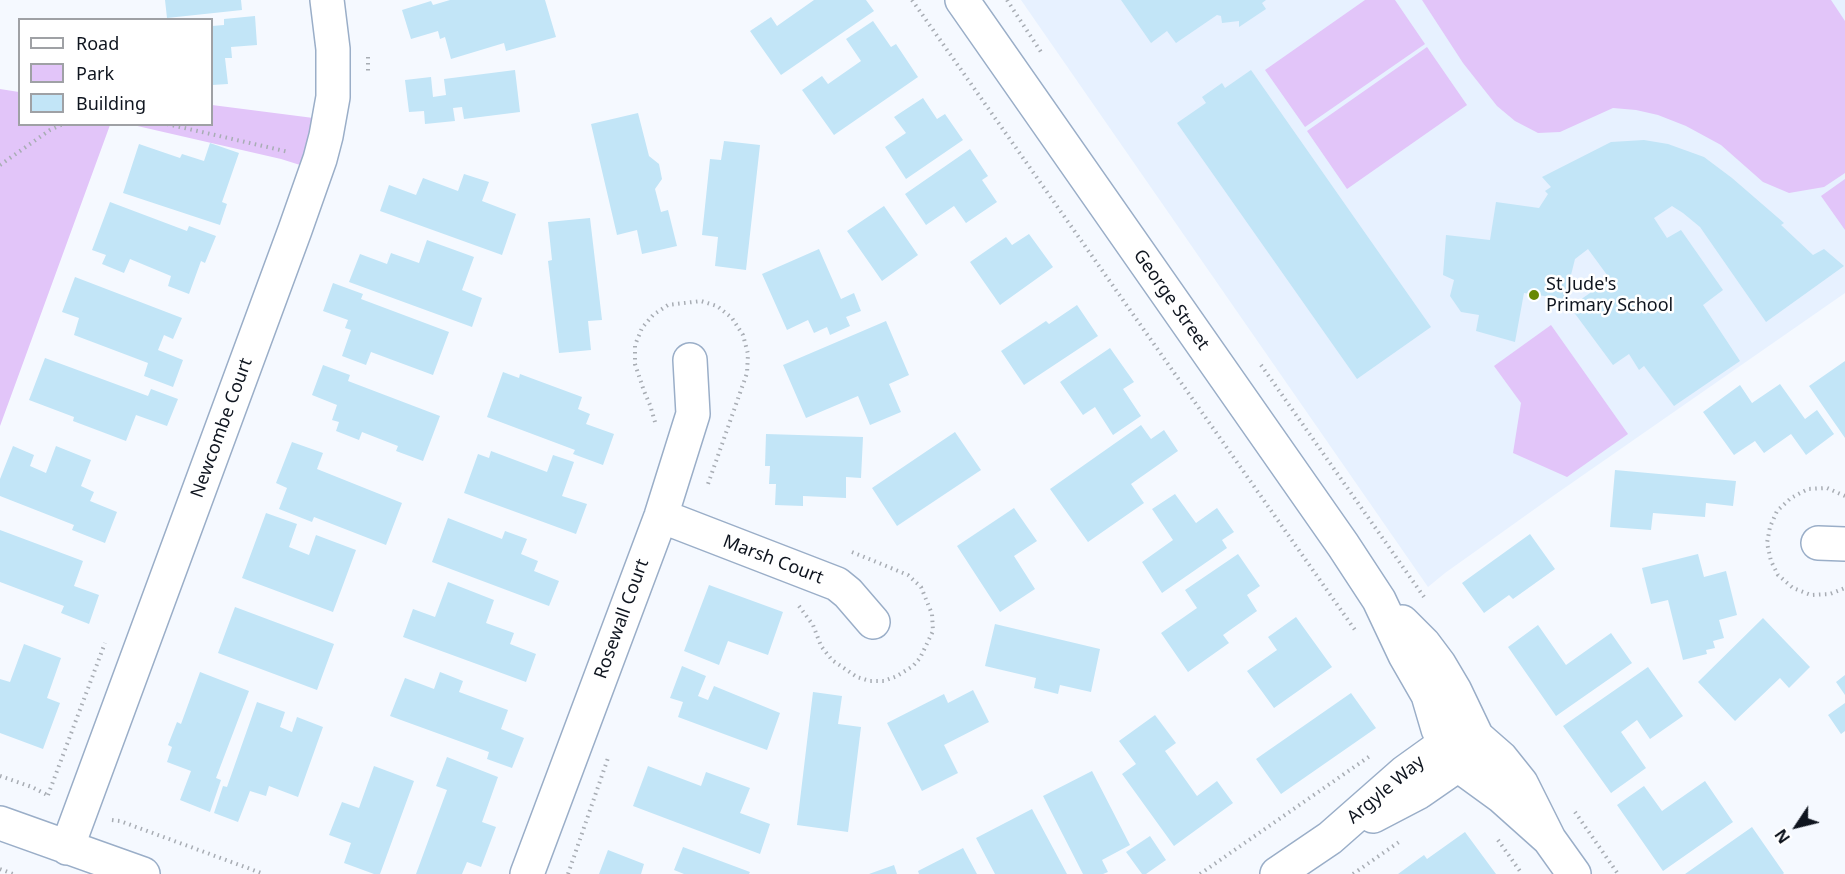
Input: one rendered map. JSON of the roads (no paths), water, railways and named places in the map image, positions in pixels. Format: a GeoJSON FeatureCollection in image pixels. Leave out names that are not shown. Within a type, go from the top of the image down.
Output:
{"type":"FeatureCollection","features":[{"type":"Feature","properties":{"kind":"street","name":"Newcombe Court"},"geometry":{"type":"LineString","coordinates":[[68,848],[296,230],[320,159],[333,97],[333,49],[327,0]]}},
{"type":"Feature","properties":{"kind":"street","name":"George Street"},"geometry":{"type":"LineString","coordinates":[[962,0],[1337,535],[1379,600],[1405,655],[1428,695],[1451,755],[1549,839]]}},
{"type":"Feature","properties":{"kind":"street","name":"Rosewall Court"},"geometry":{"type":"LineString","coordinates":[[528,874],[661,516],[693,414],[690,360]]}},
{"type":"Feature","properties":{"kind":"street","name":"Marsh Court"},"geometry":{"type":"LineString","coordinates":[[661,516],[837,584],[873,622]]}},
{"type":"Feature","properties":{"kind":"street","name":"George Street"},"geometry":{"type":"LineString","coordinates":[[1379,600],[1424,644],[1439,664],[1477,737],[1501,759],[1521,783],[1549,839],[1574,874]]}},
{"type":"Feature","properties":{"kind":"street"},"geometry":{"type":"LineString","coordinates":[[1451,755],[1477,737]]}},
{"type":"Feature","properties":{"kind":"street","name":"Argyle Way"},"geometry":{"type":"LineString","coordinates":[[1277,874],[1330,838],[1419,792],[1451,755]]}},
{"type":"Feature","properties":{"kind":"street"},"geometry":{"type":"LineString","coordinates":[[0,823],[143,874]]}},
{"type":"Feature","properties":{"kind":"place","name":"St Jude's Primary School"},"geometry":{"type":"Point","coordinates":[1534,295]}}]}
